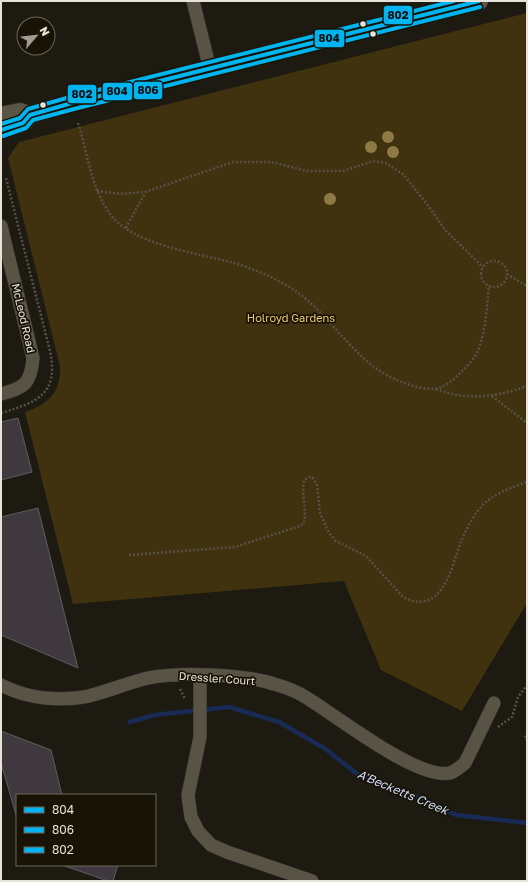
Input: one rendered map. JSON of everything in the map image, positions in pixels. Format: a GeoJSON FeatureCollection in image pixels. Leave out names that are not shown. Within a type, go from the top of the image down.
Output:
{"type":"FeatureCollection","features":[{"type":"Feature","properties":{"kind":"main road"},"geometry":{"type":"LineString","coordinates":[[1,116],[20,112],[30,115],[210,69],[438,6],[479,1]]}},
{"type":"Feature","properties":{"kind":"main road"},"geometry":{"type":"LineString","coordinates":[[1,130],[23,123],[30,115]]}},
{"type":"Feature","properties":{"kind":"street"},"geometry":{"type":"LineString","coordinates":[[193,1],[210,69]]}},
{"type":"Feature","properties":{"kind":"street","name":"McLeod Road"},"geometry":{"type":"LineString","coordinates":[[1,226],[33,358],[30,376],[27,382],[21,387],[1,394]]}},
{"type":"Feature","properties":{"kind":"street","name":"Dressler Court"},"geometry":{"type":"LineString","coordinates":[[1,685],[24,694],[43,698],[66,698],[84,697],[148,678],[172,675],[200,675],[250,679],[274,684],[306,697],[408,763],[431,771],[449,773],[458,769],[465,763],[494,703]]}},
{"type":"Feature","properties":{"kind":"street"},"geometry":{"type":"LineString","coordinates":[[200,675],[200,737],[188,795],[191,817],[198,831],[211,845],[227,852],[312,881]]}},
{"type":"Feature","properties":{"kind":"path"},"geometry":{"type":"LineString","coordinates":[[78,123],[97,191],[109,213],[117,222],[150,241],[236,264],[281,283],[306,300],[352,347],[380,371],[406,384],[441,388],[455,379],[473,359],[480,347],[486,323],[489,286]]}},
{"type":"Feature","properties":{"kind":"path"},"geometry":{"type":"LineString","coordinates":[[97,191],[120,194],[145,192],[233,162],[271,162],[307,171],[343,171],[373,161],[386,163],[404,175],[445,230],[483,267]]}},
{"type":"Feature","properties":{"kind":"path"},"geometry":{"type":"LineString","coordinates":[[126,228],[145,192]]}},
{"type":"Feature","properties":{"kind":"path"},"geometry":{"type":"LineString","coordinates":[[490,262],[502,264],[506,273],[506,279],[501,285],[489,286],[485,284],[482,276],[483,267],[490,262]]}},
{"type":"Feature","properties":{"kind":"path"},"geometry":{"type":"LineString","coordinates":[[506,273],[527,286]]}},
{"type":"Feature","properties":{"kind":"path"},"geometry":{"type":"LineString","coordinates":[[434,388],[444,392],[471,397],[491,396],[527,386]]}},
{"type":"Feature","properties":{"kind":"path"},"geometry":{"type":"LineString","coordinates":[[491,396],[527,423]]}},
{"type":"Feature","properties":{"kind":"path"},"geometry":{"type":"LineString","coordinates":[[129,555],[235,547],[300,526],[304,523],[305,517],[302,488],[304,480],[308,477],[312,478],[317,485],[320,513],[331,536],[366,556],[403,597],[410,601],[422,602],[443,589],[470,524],[482,506],[507,490],[527,482]]}},
{"type":"Feature","properties":{"kind":"path"},"geometry":{"type":"LineString","coordinates":[[179,688],[185,698]]}},
{"type":"Feature","properties":{"kind":"path"},"geometry":{"type":"LineString","coordinates":[[527,732],[525,739],[527,740]]}},
{"type":"Feature","properties":{"kind":"green space","name":"Holroyd Gardens"},"geometry":{"type":"Polygon","coordinates":[[[527,13],[527,603],[462,711],[381,670],[344,581],[73,604],[25,412],[41,405],[52,396],[58,383],[60,366],[8,158],[19,142],[527,13]]]}},
{"type":"Feature","properties":{"kind":"building"},"geometry":{"type":"Polygon","coordinates":[[[18,418],[32,472],[1,480],[1,422],[18,418]]]}},
{"type":"Feature","properties":{"kind":"building"},"geometry":{"type":"Polygon","coordinates":[[[38,508],[78,668],[1,635],[1,517],[38,508]]]}},
{"type":"Feature","properties":{"kind":"building"},"geometry":{"type":"Polygon","coordinates":[[[1,731],[51,750],[62,794],[16,794],[16,815],[1,763],[1,731]]]}},
{"type":"Feature","properties":{"kind":"building"},"geometry":{"type":"Polygon","coordinates":[[[65,866],[118,866],[113,881],[108,881],[65,866]]]}},
{"type":"Feature","properties":{"kind":"waterway","name":"A'Becketts Creek"},"geometry":{"type":"LineString","coordinates":[[130,722],[154,715],[229,707],[279,722],[324,748],[360,776],[420,798],[456,815],[527,823]]}},
{"type":"Feature","properties":{"kind":"transit line","name":"802"},"geometry":{"type":"LineString","coordinates":[[1,124],[20,118],[28,109],[70,97],[454,1]]}},
{"type":"Feature","properties":{"kind":"transit line","name":"804"},"geometry":{"type":"LineString","coordinates":[[1,130],[23,123],[30,115],[72,103],[479,1]]}},
{"type":"Feature","properties":{"kind":"transit line","name":"806"},"geometry":{"type":"LineString","coordinates":[[3,136],[26,128],[33,120],[480,7]]}}]}
